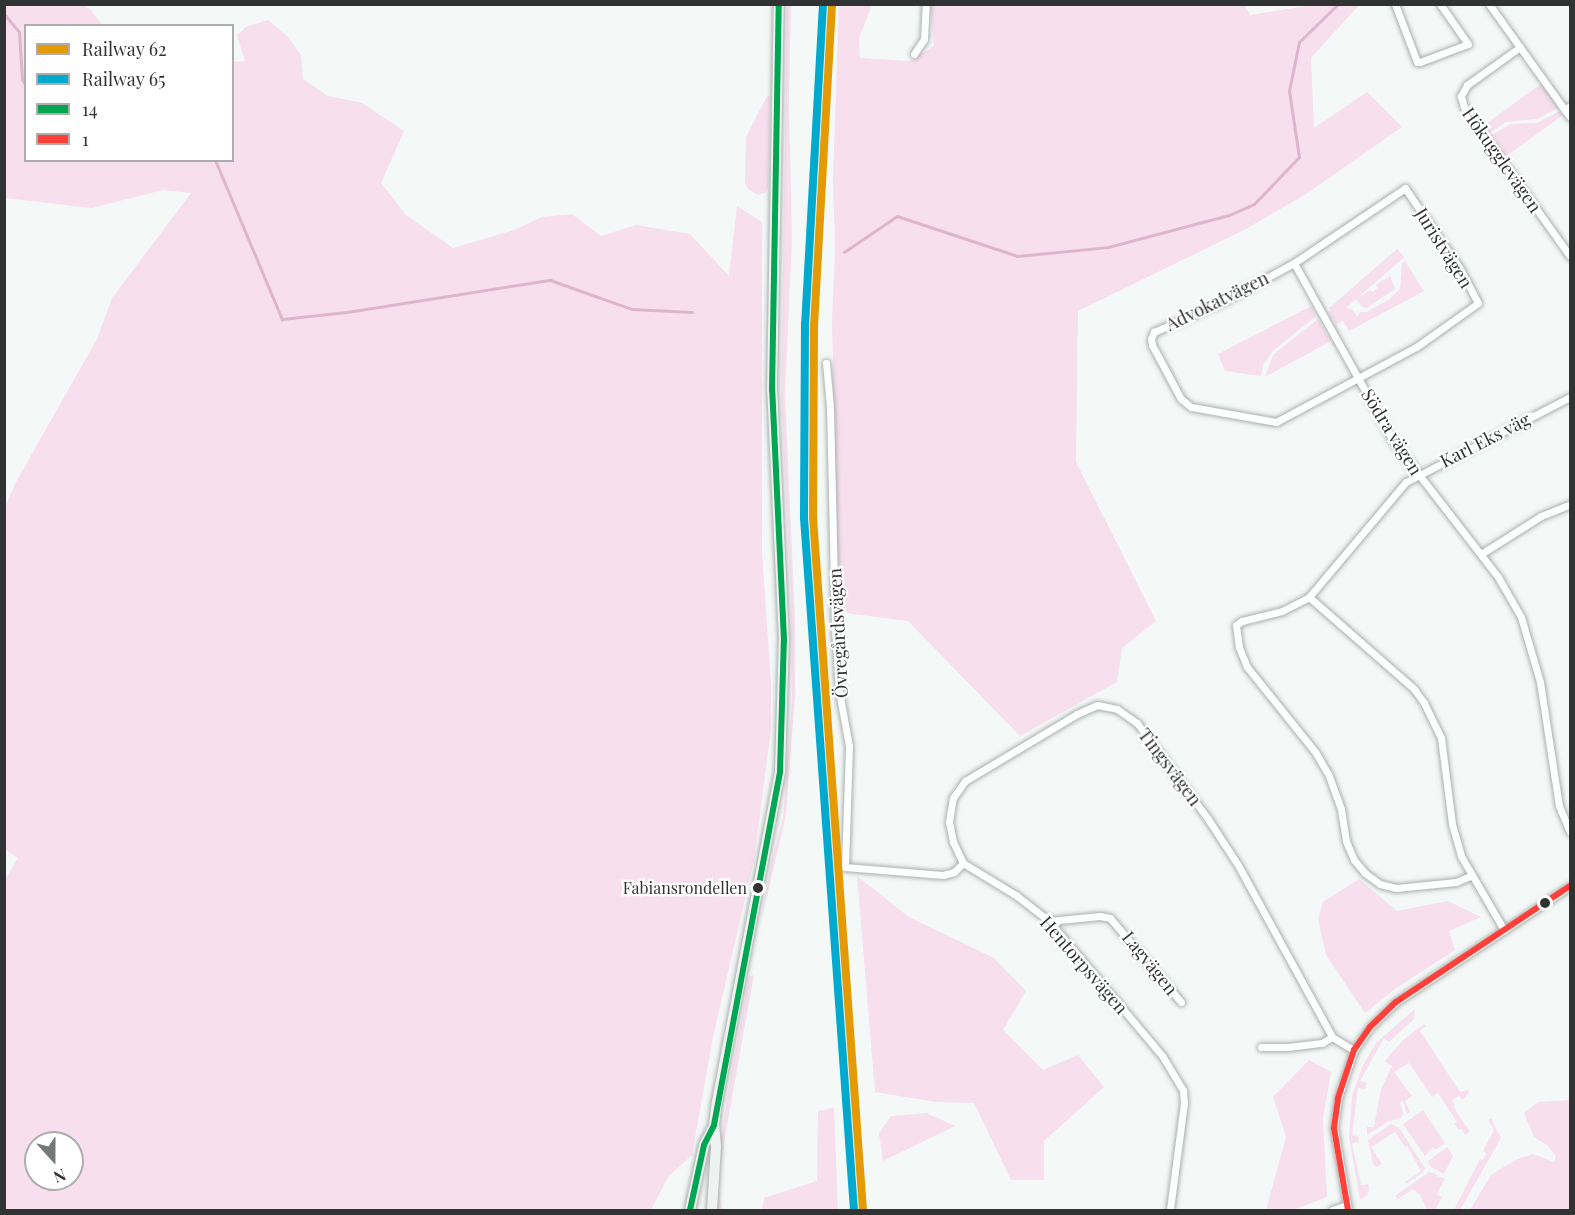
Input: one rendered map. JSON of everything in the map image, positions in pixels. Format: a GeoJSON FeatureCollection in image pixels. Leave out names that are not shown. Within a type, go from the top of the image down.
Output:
{"type":"FeatureCollection","features":[{"type":"Feature","properties":{"kind":"main road"},"geometry":{"type":"LineString","coordinates":[[712,1210],[716,1147],[714,1125],[780,771],[784,640],[772,390],[779,4]]}},
{"type":"Feature","properties":{"kind":"main road"},"geometry":{"type":"LineString","coordinates":[[690,1210],[704,1145],[714,1125]]}},
{"type":"Feature","properties":{"kind":"street"},"geometry":{"type":"LineString","coordinates":[[914,54],[924,39],[926,4]]}},
{"type":"Feature","properties":{"kind":"street"},"geometry":{"type":"LineString","coordinates":[[1395,4],[1417,62],[1468,44],[1440,4]]}},
{"type":"Feature","properties":{"kind":"street"},"geometry":{"type":"LineString","coordinates":[[1489,4],[1568,108],[1570,117]]}},
{"type":"Feature","properties":{"kind":"street","name":"Hökugglevägen"},"geometry":{"type":"LineString","coordinates":[[1520,47],[1467,85],[1461,96],[1464,106],[1570,256]]}},
{"type":"Feature","properties":{"kind":"street","name":"Juristvägen"},"geometry":{"type":"LineString","coordinates":[[1294,262],[1405,188],[1460,269],[1478,303],[1434,336],[1359,378]]}},
{"type":"Feature","properties":{"kind":"street","name":"Södra vägen"},"geometry":{"type":"LineString","coordinates":[[1294,262],[1393,441],[1417,475],[1481,554],[1511,597],[1530,641],[1540,682],[1559,806],[1570,832]]}},
{"type":"Feature","properties":{"kind":"street","name":"Advokatvägen"},"geometry":{"type":"LineString","coordinates":[[1294,262],[1226,300],[1154,332],[1151,339],[1152,345],[1181,399],[1191,407],[1276,422],[1359,378]]}},
{"type":"Feature","properties":{"kind":"street","name":"Övregårdsvägen"},"geometry":{"type":"LineString","coordinates":[[826,363],[830,407],[835,627],[840,691],[849,746],[845,867],[943,875],[954,872],[963,863]]}},
{"type":"Feature","properties":{"kind":"street","name":"Karl Eks väg"},"geometry":{"type":"LineString","coordinates":[[1309,597],[1406,482],[1570,397]]}},
{"type":"Feature","properties":{"kind":"street"},"geometry":{"type":"LineString","coordinates":[[1481,554],[1541,516],[1570,504]]}},
{"type":"Feature","properties":{"kind":"street"},"geometry":{"type":"LineString","coordinates":[[1470,876],[1456,882],[1396,888],[1372,878],[1354,860],[1346,841],[1341,809],[1328,774],[1316,753],[1247,667],[1235,633],[1236,625],[1242,621],[1282,611],[1309,597],[1401,674],[1424,703],[1441,738],[1452,824],[1461,856],[1470,876],[1504,930]]}},
{"type":"Feature","properties":{"kind":"street","name":"Tingsvägen"},"geometry":{"type":"LineString","coordinates":[[963,863],[953,842],[949,822],[953,798],[965,781],[1077,714],[1097,705],[1117,710],[1137,723],[1208,819],[1238,865],[1332,1037]]}},
{"type":"Feature","properties":{"kind":"street","name":"Hentorpsvägen"},"geometry":{"type":"LineString","coordinates":[[963,863],[1017,896],[1049,921],[1163,1057],[1183,1090],[1184,1103],[1170,1210]]}},
{"type":"Feature","properties":{"kind":"street"},"geometry":{"type":"LineString","coordinates":[[1332,1210],[1348,1208],[1334,1128],[1342,1082],[1354,1050],[1370,1027],[1396,1002],[1570,886]]}},
{"type":"Feature","properties":{"kind":"street","name":"Lagvägen"},"geometry":{"type":"LineString","coordinates":[[1049,921],[1101,916],[1110,918],[1181,1002]]}},
{"type":"Feature","properties":{"kind":"street"},"geometry":{"type":"LineString","coordinates":[[1261,1047],[1322,1043],[1332,1037],[1354,1050]]}},
{"type":"Feature","properties":{"kind":"shaded area"},"geometry":{"type":"Polygon","coordinates":[[[5,4],[83,5],[90,9],[101,24],[24,24],[24,162],[234,162],[234,62],[245,61],[237,35],[246,27],[268,20],[288,37],[301,55],[303,79],[328,96],[362,103],[404,131],[381,183],[406,215],[453,248],[514,230],[542,217],[572,214],[601,236],[636,225],[690,234],[729,276],[737,206],[762,222],[762,552],[771,683],[771,729],[754,860],[713,1037],[692,1155],[668,1177],[651,1210],[5,1210],[4,881],[18,858],[4,849],[5,507],[16,482],[97,339],[112,298],[191,193],[163,190],[91,208],[5,198],[5,4]]]}},
{"type":"Feature","properties":{"kind":"shaded area"},"geometry":{"type":"Polygon","coordinates":[[[791,4],[789,97],[792,241],[785,393],[795,622],[795,696],[786,815],[760,926],[771,863],[783,818],[792,698],[791,598],[781,398],[787,5],[791,4]]]}},
{"type":"Feature","properties":{"kind":"shaded area"},"geometry":{"type":"Polygon","coordinates":[[[1244,4],[1250,15],[1313,5],[1359,5],[1311,58],[1314,128],[1367,92],[1402,127],[1306,194],[1244,230],[1078,311],[1076,462],[1156,621],[1122,648],[1117,682],[1020,736],[908,621],[838,612],[832,319],[835,253],[833,178],[839,5],[872,5],[859,38],[860,58],[910,61],[934,46],[930,5],[1244,4]]]}},
{"type":"Feature","properties":{"kind":"shaded area"},"geometry":{"type":"Polygon","coordinates":[[[1541,84],[1558,108],[1537,119],[1506,122],[1488,134],[1483,126],[1541,84]]]}},
{"type":"Feature","properties":{"kind":"shaded area"},"geometry":{"type":"Polygon","coordinates":[[[767,96],[770,96],[768,188],[765,193],[758,195],[748,189],[745,184],[746,137],[767,96]]]}},
{"type":"Feature","properties":{"kind":"shaded area"},"geometry":{"type":"Polygon","coordinates":[[[1560,111],[1563,115],[1505,157],[1490,136],[1511,124],[1537,123],[1560,111]]]}},
{"type":"Feature","properties":{"kind":"shaded area"},"geometry":{"type":"Polygon","coordinates":[[[1397,249],[1404,257],[1336,316],[1329,308],[1397,249]]]}},
{"type":"Feature","properties":{"kind":"shaded area"},"geometry":{"type":"Polygon","coordinates":[[[1405,261],[1424,291],[1349,331],[1343,321],[1336,324],[1329,312],[1339,306],[1353,310],[1357,317],[1360,312],[1367,312],[1390,299],[1400,289],[1402,263],[1405,261]]]}},
{"type":"Feature","properties":{"kind":"shaded area"},"geometry":{"type":"Polygon","coordinates":[[[1390,276],[1395,289],[1367,308],[1362,307],[1356,299],[1378,288],[1376,285],[1390,276]]]}},
{"type":"Feature","properties":{"kind":"shaded area"},"geometry":{"type":"Polygon","coordinates":[[[1311,306],[1316,316],[1273,351],[1263,365],[1261,376],[1225,371],[1218,354],[1311,306]]]}},
{"type":"Feature","properties":{"kind":"shaded area"},"geometry":{"type":"Polygon","coordinates":[[[1318,319],[1331,341],[1265,377],[1273,355],[1318,319]]]}},
{"type":"Feature","properties":{"kind":"shaded area"},"geometry":{"type":"Polygon","coordinates":[[[857,876],[909,917],[994,958],[1026,991],[1003,1030],[1043,1070],[1078,1055],[1104,1087],[1044,1141],[1044,1180],[1011,1180],[974,1103],[936,1102],[875,1092],[857,876]]]}},
{"type":"Feature","properties":{"kind":"shaded area"},"geometry":{"type":"Polygon","coordinates":[[[1359,879],[1397,911],[1448,901],[1481,917],[1449,931],[1455,950],[1395,989],[1365,1013],[1326,955],[1318,919],[1323,902],[1359,879]]]}},
{"type":"Feature","properties":{"kind":"shaded area"},"geometry":{"type":"Polygon","coordinates":[[[754,975],[720,1165],[718,1187],[722,1210],[716,1210],[716,1177],[728,1092],[749,977],[754,975]]]}},
{"type":"Feature","properties":{"kind":"shaded area"},"geometry":{"type":"Polygon","coordinates":[[[1415,1009],[1414,1019],[1389,1042],[1384,1038],[1360,1081],[1367,1083],[1365,1089],[1358,1088],[1352,1135],[1358,1136],[1359,1142],[1352,1143],[1361,1185],[1368,1184],[1369,1189],[1367,1196],[1360,1199],[1349,1138],[1352,1096],[1362,1067],[1376,1043],[1415,1009]]]}},
{"type":"Feature","properties":{"kind":"shaded area"},"geometry":{"type":"Polygon","coordinates":[[[1424,1024],[1426,1026],[1420,1031],[1460,1092],[1468,1090],[1469,1093],[1462,1100],[1459,1096],[1452,1100],[1455,1105],[1453,1106],[1470,1132],[1465,1135],[1462,1129],[1459,1130],[1454,1124],[1457,1122],[1438,1093],[1432,1097],[1409,1063],[1394,1072],[1412,1096],[1405,1101],[1410,1112],[1407,1114],[1403,1100],[1400,1103],[1404,1116],[1402,1114],[1401,1118],[1389,1121],[1367,1135],[1367,1127],[1374,1127],[1381,1089],[1392,1066],[1385,1061],[1403,1040],[1424,1024]]]}},
{"type":"Feature","properties":{"kind":"shaded area"},"geometry":{"type":"Polygon","coordinates":[[[1309,1060],[1331,1072],[1323,1118],[1327,1197],[1293,1210],[1266,1210],[1286,1137],[1273,1097],[1309,1060]]]}},
{"type":"Feature","properties":{"kind":"shaded area"},"geometry":{"type":"Polygon","coordinates":[[[1570,1100],[1570,1210],[1470,1210],[1491,1175],[1515,1160],[1533,1154],[1554,1162],[1556,1156],[1547,1145],[1534,1137],[1524,1113],[1538,1102],[1570,1100]]]}},
{"type":"Feature","properties":{"kind":"shaded area"},"geometry":{"type":"Polygon","coordinates":[[[834,1108],[838,1210],[762,1210],[764,1198],[817,1181],[818,1111],[834,1108]]]}},
{"type":"Feature","properties":{"kind":"shaded area"},"geometry":{"type":"Polygon","coordinates":[[[1423,1110],[1445,1143],[1435,1150],[1433,1147],[1425,1156],[1403,1124],[1423,1110]]]}},
{"type":"Feature","properties":{"kind":"shaded area"},"geometry":{"type":"Polygon","coordinates":[[[927,1113],[955,1126],[883,1161],[879,1133],[891,1116],[927,1113]]]}},
{"type":"Feature","properties":{"kind":"shaded area"},"geometry":{"type":"Polygon","coordinates":[[[1491,1118],[1501,1138],[1460,1210],[1454,1210],[1480,1159],[1483,1160],[1486,1153],[1483,1151],[1494,1130],[1488,1120],[1491,1118]]]}},
{"type":"Feature","properties":{"kind":"shaded area"},"geometry":{"type":"Polygon","coordinates":[[[1391,1124],[1399,1128],[1425,1168],[1422,1173],[1406,1184],[1405,1182],[1421,1171],[1407,1146],[1405,1147],[1395,1132],[1371,1147],[1382,1164],[1377,1167],[1373,1164],[1368,1140],[1391,1124]]]}},
{"type":"Feature","properties":{"kind":"shaded area"},"geometry":{"type":"Polygon","coordinates":[[[1447,1147],[1453,1156],[1444,1174],[1430,1166],[1428,1161],[1447,1147]]]}},
{"type":"Feature","properties":{"kind":"shaded area"},"geometry":{"type":"Polygon","coordinates":[[[1429,1172],[1436,1174],[1438,1178],[1439,1176],[1445,1179],[1437,1194],[1442,1197],[1435,1210],[1427,1210],[1420,1195],[1413,1189],[1398,1199],[1395,1196],[1429,1172]]]}},
{"type":"Feature","properties":{"kind":"waterway"},"geometry":{"type":"LineString","coordinates":[[844,252],[897,216],[1017,256],[1108,247],[1229,215],[1254,204],[1299,157],[1289,91],[1299,42],[1338,4]]}},
{"type":"Feature","properties":{"kind":"waterway"},"geometry":{"type":"LineString","coordinates":[[4,14],[19,32],[24,82]]}},
{"type":"Feature","properties":{"kind":"waterway"},"geometry":{"type":"LineString","coordinates":[[216,162],[282,319],[347,312],[550,280],[632,309],[692,312]]}},
{"type":"Feature","properties":{"kind":"rail line","name":"65"},"geometry":{"type":"LineString","coordinates":[[823,4],[805,324],[804,518],[854,1210]]}},
{"type":"Feature","properties":{"kind":"rail line","name":"62"},"geometry":{"type":"LineString","coordinates":[[832,4],[814,325],[813,518],[863,1210]]}},
{"type":"Feature","properties":{"kind":"transit line","name":"14"},"geometry":{"type":"LineString","coordinates":[[690,1210],[704,1145],[714,1125],[780,771],[784,640],[772,390],[779,4]]}},
{"type":"Feature","properties":{"kind":"transit line","name":"1"},"geometry":{"type":"LineString","coordinates":[[1348,1210],[1334,1128],[1338,1098],[1354,1050],[1370,1027],[1396,1002],[1570,886]]}},
{"type":"Feature","properties":{"kind":"place","name":"Fabiansrondellen"},"geometry":{"type":"Point","coordinates":[758,888]}}]}
